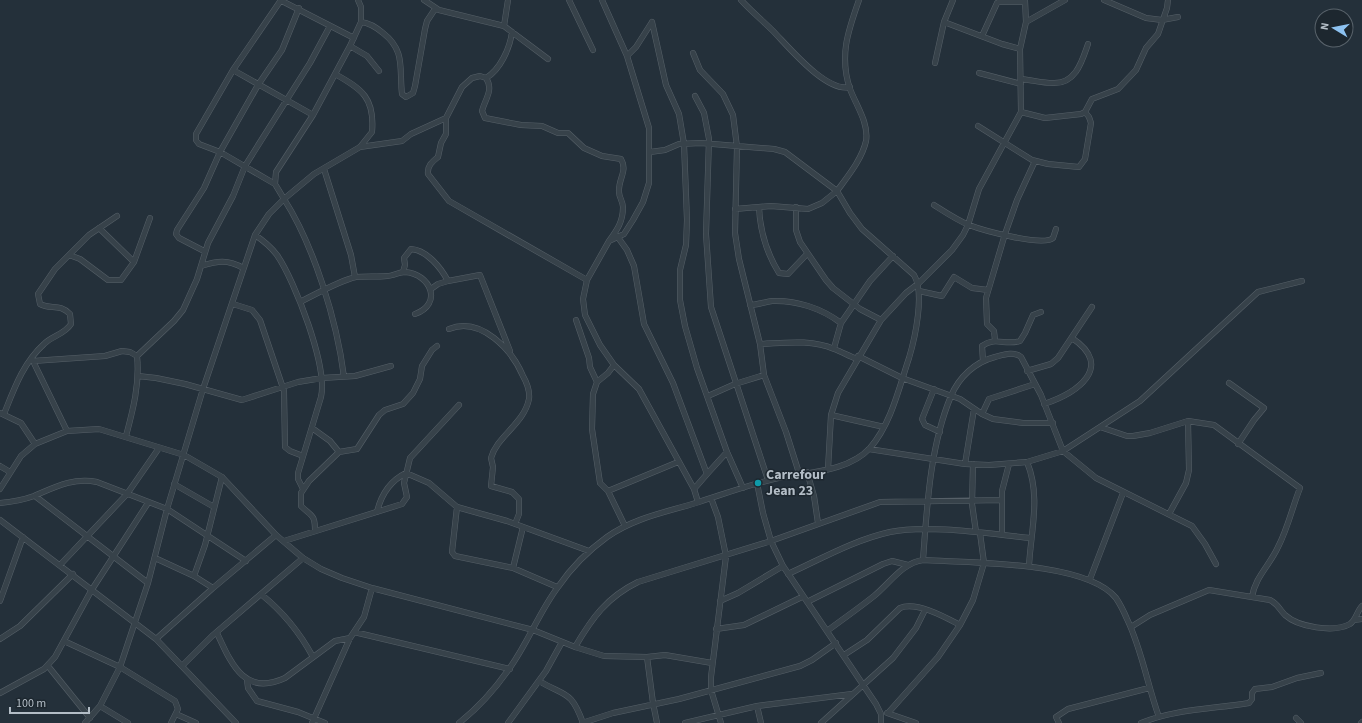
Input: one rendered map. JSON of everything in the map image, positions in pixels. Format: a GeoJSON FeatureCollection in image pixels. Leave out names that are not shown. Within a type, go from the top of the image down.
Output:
{"type":"FeatureCollection","features":[{"type":"Feature","properties":{"kind":"street"},"geometry":{"type":"LineString","coordinates":[[344,377],[331,314],[324,290],[306,244],[275,184],[220,152],[199,144],[196,140],[196,134],[233,70],[281,0],[354,38]]}},
{"type":"Feature","properties":{"kind":"street"},"geometry":{"type":"LineString","coordinates":[[275,184],[276,172],[313,115],[354,38],[361,22],[361,7],[358,0]]}},
{"type":"Feature","properties":{"kind":"street"},"geometry":{"type":"LineString","coordinates":[[424,0],[431,2],[435,9],[504,26],[548,59]]}},
{"type":"Feature","properties":{"kind":"street"},"geometry":{"type":"LineString","coordinates":[[504,26],[508,0]]}},
{"type":"Feature","properties":{"kind":"street"},"geometry":{"type":"LineString","coordinates":[[569,0],[593,50]]}},
{"type":"Feature","properties":{"kind":"street"},"geometry":{"type":"LineString","coordinates":[[602,0],[627,56],[649,128],[650,152],[649,183],[643,202],[624,234],[609,241]]}},
{"type":"Feature","properties":{"kind":"street"},"geometry":{"type":"LineString","coordinates":[[741,0],[750,11],[770,28],[820,77],[845,88],[850,87]]}},
{"type":"Feature","properties":{"kind":"street"},"geometry":{"type":"LineString","coordinates":[[735,210],[759,207],[815,207],[826,201],[837,191],[857,162],[866,140],[865,124],[850,87],[844,62],[844,50],[859,0]]}},
{"type":"Feature","properties":{"kind":"street"},"geometry":{"type":"LineString","coordinates":[[935,64],[944,22],[953,0]]}},
{"type":"Feature","properties":{"kind":"street"},"geometry":{"type":"LineString","coordinates":[[1026,22],[1065,0]]}},
{"type":"Feature","properties":{"kind":"street"},"geometry":{"type":"LineString","coordinates":[[1104,0],[1139,16],[1162,20],[1178,18]]}},
{"type":"Feature","properties":{"kind":"street"},"geometry":{"type":"LineString","coordinates":[[1021,112],[1045,118],[1084,112],[1092,99],[1118,89],[1136,70],[1146,48],[1156,37],[1168,0]]}},
{"type":"Feature","properties":{"kind":"street"},"geometry":{"type":"LineString","coordinates":[[828,469],[831,415],[838,393],[881,320],[906,293],[952,250],[968,225],[979,189],[1021,112],[1020,49],[1026,22],[1025,1],[1003,1],[997,3],[982,36]]}},
{"type":"Feature","properties":{"kind":"street"},"geometry":{"type":"LineString","coordinates":[[204,251],[179,238],[176,234],[204,188],[220,152],[258,85],[282,50],[298,8]]}},
{"type":"Feature","properties":{"kind":"street"},"geometry":{"type":"LineString","coordinates":[[361,22],[370,24],[377,28],[394,45],[402,66],[402,94],[406,97],[413,93],[427,21],[435,9]]}},
{"type":"Feature","properties":{"kind":"street"},"geometry":{"type":"LineString","coordinates":[[627,56],[636,47],[652,22],[666,85],[679,114],[684,144],[687,220],[686,245],[680,270],[680,300],[689,340],[727,452],[742,488]]}},
{"type":"Feature","properties":{"kind":"street"},"geometry":{"type":"LineString","coordinates":[[944,22],[1020,49]]}},
{"type":"Feature","properties":{"kind":"street"},"geometry":{"type":"LineString","coordinates":[[126,436],[133,411],[138,376],[137,356],[174,321],[182,310],[190,296],[201,266],[204,251],[233,196],[245,166],[286,99],[310,64],[330,26]]}},
{"type":"Feature","properties":{"kind":"street"},"geometry":{"type":"LineString","coordinates":[[486,78],[495,72],[510,43],[512,32]]}},
{"type":"Feature","properties":{"kind":"street"},"geometry":{"type":"LineString","coordinates":[[979,73],[1021,82],[1058,83],[1068,78],[1080,67],[1088,44]]}},
{"type":"Feature","properties":{"kind":"street"},"geometry":{"type":"LineString","coordinates":[[350,46],[368,56],[379,71]]}},
{"type":"Feature","properties":{"kind":"street"},"geometry":{"type":"LineString","coordinates":[[693,53],[700,70],[723,94],[733,115],[736,147],[735,233],[739,259],[760,344],[764,375],[786,432],[799,474]]}},
{"type":"Feature","properties":{"kind":"street"},"geometry":{"type":"LineString","coordinates":[[233,70],[313,115]]}},
{"type":"Feature","properties":{"kind":"street"},"geometry":{"type":"LineString","coordinates":[[85,723],[100,706],[120,667],[135,624],[155,558],[174,484],[203,389],[255,235],[269,214],[284,199],[314,174],[360,147],[372,132],[369,100],[366,95],[352,83],[335,74]]}},
{"type":"Feature","properties":{"kind":"street"},"geometry":{"type":"LineString","coordinates":[[587,280],[551,258],[470,214],[442,194],[428,174],[430,164],[438,157],[441,143],[446,134],[446,118],[465,82],[480,76],[486,78],[490,85],[482,111],[485,118],[521,125],[542,126],[558,133],[568,133],[584,148],[602,156],[622,159],[625,166],[618,192],[623,207],[622,218],[620,226],[609,241],[587,280],[583,299],[585,315],[600,345],[614,365],[639,389],[694,490],[698,502]]}},
{"type":"Feature","properties":{"kind":"street"},"geometry":{"type":"LineString","coordinates":[[695,96],[706,120],[709,144],[706,234],[708,281],[711,307],[735,384],[768,480]]}},
{"type":"Feature","properties":{"kind":"street"},"geometry":{"type":"LineString","coordinates":[[978,126],[1035,161],[1079,168],[1085,159],[1088,150],[1091,123],[1089,117],[1084,112]]}},
{"type":"Feature","properties":{"kind":"street"},"geometry":{"type":"LineString","coordinates":[[360,147],[402,141],[411,134],[446,118]]}},
{"type":"Feature","properties":{"kind":"street"},"geometry":{"type":"LineString","coordinates":[[459,723],[478,707],[510,669],[557,587],[589,552],[607,537],[625,526],[667,510],[768,480],[844,465],[859,458],[869,449],[884,427],[902,378],[911,351],[916,324],[919,291],[918,283],[914,276],[862,229],[850,213],[837,191],[785,152],[774,149],[709,144],[684,144],[665,150],[650,152]]}},
{"type":"Feature","properties":{"kind":"street"},"geometry":{"type":"LineString","coordinates":[[995,340],[994,331],[987,324],[986,301],[988,290],[1017,200],[1035,161]]}},
{"type":"Feature","properties":{"kind":"street"},"geometry":{"type":"LineString","coordinates":[[324,169],[351,255],[355,277]]}},
{"type":"Feature","properties":{"kind":"street"},"geometry":{"type":"LineString","coordinates":[[934,205],[968,225],[1005,234],[1046,241],[1053,238],[1056,229]]}},
{"type":"Feature","properties":{"kind":"street"},"geometry":{"type":"LineString","coordinates":[[759,207],[760,225],[765,245],[779,273],[788,274],[807,254]]}},
{"type":"Feature","properties":{"kind":"street"},"geometry":{"type":"LineString","coordinates":[[796,207],[796,230],[807,254],[833,288],[854,305],[881,320]]}},
{"type":"Feature","properties":{"kind":"street"},"geometry":{"type":"LineString","coordinates":[[35,444],[21,423],[2,414],[22,372],[45,343],[71,324],[70,314],[66,310],[61,307],[43,306],[40,304],[38,300],[41,288],[55,269],[89,235],[117,216]]}},
{"type":"Feature","properties":{"kind":"street"},"geometry":{"type":"LineString","coordinates":[[69,255],[80,260],[108,280],[121,280],[134,262],[150,218]]}},
{"type":"Feature","properties":{"kind":"street"},"geometry":{"type":"LineString","coordinates":[[99,228],[134,262]]}},
{"type":"Feature","properties":{"kind":"street"},"geometry":{"type":"LineString","coordinates":[[255,235],[267,243],[283,264],[300,302],[311,335],[322,378],[322,392],[298,472],[298,479],[303,489]]}},
{"type":"Feature","properties":{"kind":"street"},"geometry":{"type":"LineString","coordinates":[[617,236],[627,250],[634,266],[639,303],[644,324],[673,383],[707,474]]}},
{"type":"Feature","properties":{"kind":"street"},"geometry":{"type":"LineString","coordinates":[[403,272],[405,265],[404,258],[413,249],[426,255],[434,262],[448,281]]}},
{"type":"Feature","properties":{"kind":"street"},"geometry":{"type":"LineString","coordinates":[[834,348],[841,323],[870,281],[893,256]]}},
{"type":"Feature","properties":{"kind":"street"},"geometry":{"type":"LineString","coordinates":[[201,266],[221,261],[238,265],[243,268]]}},
{"type":"Feature","properties":{"kind":"street"},"geometry":{"type":"LineString","coordinates":[[300,302],[355,277],[387,276],[403,272],[416,275],[431,289],[432,293],[428,304],[424,309],[415,314]]}},
{"type":"Feature","properties":{"kind":"street"},"geometry":{"type":"LineString","coordinates":[[431,289],[438,284],[448,281],[480,275],[510,352],[520,367],[528,387],[529,398],[524,414],[491,456],[493,467],[490,483],[493,487],[508,491],[518,497],[520,502],[519,514],[515,524]]}},
{"type":"Feature","properties":{"kind":"street"},"geometry":{"type":"LineString","coordinates":[[919,291],[942,296],[954,277],[972,288],[988,290]]}},
{"type":"Feature","properties":{"kind":"street"},"geometry":{"type":"LineString","coordinates":[[869,449],[965,464],[1009,464],[1027,462],[1062,451],[1140,401],[1258,292],[1302,282]]}},
{"type":"Feature","properties":{"kind":"street"},"geometry":{"type":"LineString","coordinates":[[750,305],[771,301],[803,304],[822,311],[841,323]]}},
{"type":"Feature","properties":{"kind":"street"},"geometry":{"type":"LineString","coordinates":[[232,304],[252,310],[257,314],[283,387],[286,404],[284,434],[285,447],[290,451],[303,456]]}},
{"type":"Feature","properties":{"kind":"street"},"geometry":{"type":"LineString","coordinates":[[1027,371],[1053,363],[1063,353],[1092,307]]}},
{"type":"Feature","properties":{"kind":"street"},"geometry":{"type":"LineString","coordinates":[[983,360],[982,346],[995,340],[1011,343],[1020,341],[1025,333],[1030,319],[1036,312],[1041,312]]}},
{"type":"Feature","properties":{"kind":"street"},"geometry":{"type":"LineString","coordinates":[[576,320],[589,358],[590,367],[597,382]]}},
{"type":"Feature","properties":{"kind":"street"},"geometry":{"type":"LineString","coordinates":[[450,329],[458,326],[480,330],[492,336],[510,352]]}},
{"type":"Feature","properties":{"kind":"street"},"geometry":{"type":"LineString","coordinates":[[1044,404],[1074,390],[1089,375],[1092,361],[1082,347],[1072,338]]}},
{"type":"Feature","properties":{"kind":"street"},"geometry":{"type":"LineString","coordinates":[[760,344],[800,342],[834,348],[902,378],[965,401],[982,414],[1002,421],[1052,423]]}},
{"type":"Feature","properties":{"kind":"street"},"geometry":{"type":"LineString","coordinates":[[315,531],[314,518],[312,514],[301,506],[300,500],[303,489],[339,452],[357,449],[379,415],[385,410],[403,404],[417,387],[422,366],[429,354],[437,346]]}},
{"type":"Feature","properties":{"kind":"street"},"geometry":{"type":"LineString","coordinates":[[32,360],[105,356],[122,352],[130,352],[137,356]]}},
{"type":"Feature","properties":{"kind":"street"},"geometry":{"type":"LineString","coordinates":[[924,560],[925,529],[934,460],[940,432],[951,395],[963,377],[983,360],[1016,354],[1021,357],[1035,384],[1062,451],[1096,478],[1192,526],[1206,544],[1216,564]]}},
{"type":"Feature","properties":{"kind":"street"},"geometry":{"type":"LineString","coordinates":[[32,360],[67,431]]}},
{"type":"Feature","properties":{"kind":"street"},"geometry":{"type":"LineString","coordinates":[[614,365],[608,374],[597,382],[593,394],[592,429],[600,483],[608,491],[625,526]]}},
{"type":"Feature","properties":{"kind":"street"},"geometry":{"type":"LineString","coordinates":[[138,376],[156,378],[242,400],[283,387],[322,378],[367,374],[391,366]]}},
{"type":"Feature","properties":{"kind":"street"},"geometry":{"type":"LineString","coordinates":[[708,396],[735,384],[764,375]]}},
{"type":"Feature","properties":{"kind":"street"},"geometry":{"type":"LineString","coordinates":[[1229,383],[1264,408],[1238,444]]}},
{"type":"Feature","properties":{"kind":"street"},"geometry":{"type":"LineString","coordinates":[[982,414],[989,399],[1035,384]]}},
{"type":"Feature","properties":{"kind":"street"},"geometry":{"type":"LineString","coordinates":[[934,389],[922,419],[928,428],[940,432]]}},
{"type":"Feature","properties":{"kind":"street"},"geometry":{"type":"LineString","coordinates":[[284,541],[402,504],[407,497],[404,483],[410,458],[459,406]]}},
{"type":"Feature","properties":{"kind":"street"},"geometry":{"type":"LineString","coordinates":[[965,464],[974,409]]}},
{"type":"Feature","properties":{"kind":"street"},"geometry":{"type":"LineString","coordinates":[[831,415],[884,427]]}},
{"type":"Feature","properties":{"kind":"street"},"geometry":{"type":"LineString","coordinates":[[1100,426],[1127,436],[1133,436],[1150,434],[1188,421],[1214,425],[1300,488],[1291,510],[1286,532],[1275,554],[1254,586],[1252,597]]}},
{"type":"Feature","properties":{"kind":"street"},"geometry":{"type":"LineString","coordinates":[[1169,514],[1186,483],[1189,470],[1188,421]]}},
{"type":"Feature","properties":{"kind":"street"},"geometry":{"type":"LineString","coordinates":[[312,428],[330,441],[339,452]]}},
{"type":"Feature","properties":{"kind":"street"},"geometry":{"type":"LineString","coordinates":[[0,489],[21,456],[35,444],[67,431],[100,429],[184,455],[222,477],[276,535],[303,558],[331,574],[372,588],[533,630],[575,647],[611,657],[648,657],[665,655],[712,662]]}},
{"type":"Feature","properties":{"kind":"street"},"geometry":{"type":"LineString","coordinates":[[60,565],[127,494],[159,448]]}},
{"type":"Feature","properties":{"kind":"street"},"geometry":{"type":"LineString","coordinates":[[694,490],[727,452]]}},
{"type":"Feature","properties":{"kind":"street"},"geometry":{"type":"LineString","coordinates":[[608,491],[678,462]]}},
{"type":"Feature","properties":{"kind":"street"},"geometry":{"type":"LineString","coordinates":[[1027,462],[1035,484],[1036,497],[1029,566]]}},
{"type":"Feature","properties":{"kind":"street"},"geometry":{"type":"LineString","coordinates":[[888,713],[938,657],[960,625],[973,600],[984,563],[972,500],[972,464]]}},
{"type":"Feature","properties":{"kind":"street"},"geometry":{"type":"LineString","coordinates":[[1002,535],[1002,500],[1004,477],[1009,464]]}},
{"type":"Feature","properties":{"kind":"street"},"geometry":{"type":"LineString","coordinates":[[0,466],[10,472]]}},
{"type":"Feature","properties":{"kind":"street"},"geometry":{"type":"LineString","coordinates":[[807,472],[814,496],[818,523]]}},
{"type":"Feature","properties":{"kind":"street"},"geometry":{"type":"LineString","coordinates":[[377,512],[379,504],[389,486],[396,478],[406,473],[412,474],[429,483],[457,507],[515,524],[589,552]]}},
{"type":"Feature","properties":{"kind":"street"},"geometry":{"type":"LineString","coordinates":[[194,576],[207,535],[222,477]]}},
{"type":"Feature","properties":{"kind":"street"},"geometry":{"type":"LineString","coordinates":[[0,504],[22,500],[35,496],[58,485],[85,479],[97,482],[167,509],[246,561]]}},
{"type":"Feature","properties":{"kind":"street"},"geometry":{"type":"LineString","coordinates":[[757,483],[762,513],[771,541],[783,566],[802,596],[864,684],[881,714],[881,723]]}},
{"type":"Feature","properties":{"kind":"street"},"geometry":{"type":"LineString","coordinates":[[174,484],[214,507]]}},
{"type":"Feature","properties":{"kind":"street"},"geometry":{"type":"LineString","coordinates":[[1090,579],[1124,493]]}},
{"type":"Feature","properties":{"kind":"street"},"geometry":{"type":"LineString","coordinates":[[35,496],[88,535],[113,557],[148,583]]}},
{"type":"Feature","properties":{"kind":"street"},"geometry":{"type":"LineString","coordinates":[[711,498],[718,517],[726,556],[712,662],[711,690],[721,723]]}},
{"type":"Feature","properties":{"kind":"street"},"geometry":{"type":"LineString","coordinates":[[575,647],[590,621],[621,591],[638,582],[726,556],[880,502],[1002,500]]}},
{"type":"Feature","properties":{"kind":"street"},"geometry":{"type":"LineString","coordinates":[[0,693],[48,666],[64,642],[91,591],[148,502]]}},
{"type":"Feature","properties":{"kind":"street"},"geometry":{"type":"LineString","coordinates":[[457,507],[452,552],[455,556],[513,568],[557,587]]}},
{"type":"Feature","properties":{"kind":"street"},"geometry":{"type":"LineString","coordinates":[[0,520],[73,574],[91,591],[156,639],[236,723]]}},
{"type":"Feature","properties":{"kind":"street"},"geometry":{"type":"LineString","coordinates":[[513,568],[523,527]]}},
{"type":"Feature","properties":{"kind":"street"},"geometry":{"type":"LineString","coordinates":[[788,574],[854,543],[876,536],[908,529],[925,529],[1031,538]]}},
{"type":"Feature","properties":{"kind":"street"},"geometry":{"type":"LineString","coordinates":[[156,639],[213,588],[276,535]]}},
{"type":"Feature","properties":{"kind":"street"},"geometry":{"type":"LineString","coordinates":[[0,601],[23,537]]}},
{"type":"Feature","properties":{"kind":"street"},"geometry":{"type":"LineString","coordinates":[[155,558],[194,576],[213,588]]}},
{"type":"Feature","properties":{"kind":"street"},"geometry":{"type":"LineString","coordinates":[[182,666],[217,633],[303,558]]}},
{"type":"Feature","properties":{"kind":"street"},"geometry":{"type":"LineString","coordinates":[[827,631],[874,596],[908,565],[924,560],[1029,566],[1090,579],[1104,587],[1116,598],[1131,627],[1141,654],[1149,688],[1159,716]]}},
{"type":"Feature","properties":{"kind":"street"},"geometry":{"type":"LineString","coordinates":[[807,602],[883,564],[892,561],[908,565]]}},
{"type":"Feature","properties":{"kind":"street"},"geometry":{"type":"LineString","coordinates":[[720,601],[738,593],[783,566]]}},
{"type":"Feature","properties":{"kind":"street"},"geometry":{"type":"LineString","coordinates":[[0,638],[20,626],[73,574]]}},
{"type":"Feature","properties":{"kind":"street"},"geometry":{"type":"LineString","coordinates":[[312,723],[350,638],[364,617],[372,588]]}},
{"type":"Feature","properties":{"kind":"street"},"geometry":{"type":"LineString","coordinates":[[1131,627],[1150,615],[1202,591],[1217,590],[1270,600],[1277,603],[1284,614],[1296,623],[1313,628],[1348,625],[1354,620],[1362,606]]}},
{"type":"Feature","properties":{"kind":"street"},"geometry":{"type":"LineString","coordinates":[[262,595],[278,609],[298,632],[313,657]]}},
{"type":"Feature","properties":{"kind":"street"},"geometry":{"type":"LineString","coordinates":[[716,629],[744,626],[802,596]]}},
{"type":"Feature","properties":{"kind":"street"},"geometry":{"type":"LineString","coordinates":[[844,655],[867,640],[900,608],[911,606],[925,610],[960,625]]}},
{"type":"Feature","properties":{"kind":"street"},"geometry":{"type":"LineString","coordinates":[[821,723],[893,658],[906,643],[925,610]]}},
{"type":"Feature","properties":{"kind":"street"},"geometry":{"type":"LineString","coordinates":[[1354,620],[1362,619]]}},
{"type":"Feature","properties":{"kind":"street"},"geometry":{"type":"LineString","coordinates":[[354,632],[510,669]]}},
{"type":"Feature","properties":{"kind":"street"},"geometry":{"type":"LineString","coordinates":[[217,633],[233,664],[247,680],[248,688],[257,701],[314,718],[324,723]]}},
{"type":"Feature","properties":{"kind":"street"},"geometry":{"type":"LineString","coordinates":[[247,680],[260,683],[277,682],[294,672],[335,641],[350,638]]}},
{"type":"Feature","properties":{"kind":"street"},"geometry":{"type":"LineString","coordinates":[[64,642],[120,667],[175,701],[178,709],[171,723]]}},
{"type":"Feature","properties":{"kind":"street"},"geometry":{"type":"LineString","coordinates":[[508,723],[539,681],[562,642]]}},
{"type":"Feature","properties":{"kind":"street"},"geometry":{"type":"LineString","coordinates":[[539,681],[566,693],[576,704],[583,723],[800,666],[812,660],[836,643]]}},
{"type":"Feature","properties":{"kind":"street"},"geometry":{"type":"LineString","coordinates":[[648,657],[653,704],[657,723]]}},
{"type":"Feature","properties":{"kind":"street"},"geometry":{"type":"LineString","coordinates":[[48,666],[90,718]]}},
{"type":"Feature","properties":{"kind":"street"},"geometry":{"type":"LineString","coordinates":[[1141,723],[1159,716],[1249,703],[1255,689],[1272,687],[1296,678],[1321,673]]}},
{"type":"Feature","properties":{"kind":"street"},"geometry":{"type":"LineString","coordinates":[[1059,723],[1056,717],[1068,709],[1149,688]]}},
{"type":"Feature","properties":{"kind":"street"},"geometry":{"type":"LineString","coordinates":[[685,723],[719,713],[757,706],[852,694]]}},
{"type":"Feature","properties":{"kind":"street"},"geometry":{"type":"LineString","coordinates":[[100,706],[128,723]]}},
{"type":"Feature","properties":{"kind":"street"},"geometry":{"type":"LineString","coordinates":[[757,706],[761,723]]}},
{"type":"Feature","properties":{"kind":"street"},"geometry":{"type":"LineString","coordinates":[[881,714],[888,713],[916,723]]}},
{"type":"Feature","properties":{"kind":"street"},"geometry":{"type":"LineString","coordinates":[[176,714],[196,723]]}},
{"type":"Feature","properties":{"kind":"street"},"geometry":{"type":"LineString","coordinates":[[1296,718],[1301,723]]}},
{"type":"Feature","properties":{"kind":"place","name":"Carrefour Jean 23"},"geometry":{"type":"Point","coordinates":[758,483]}}]}
